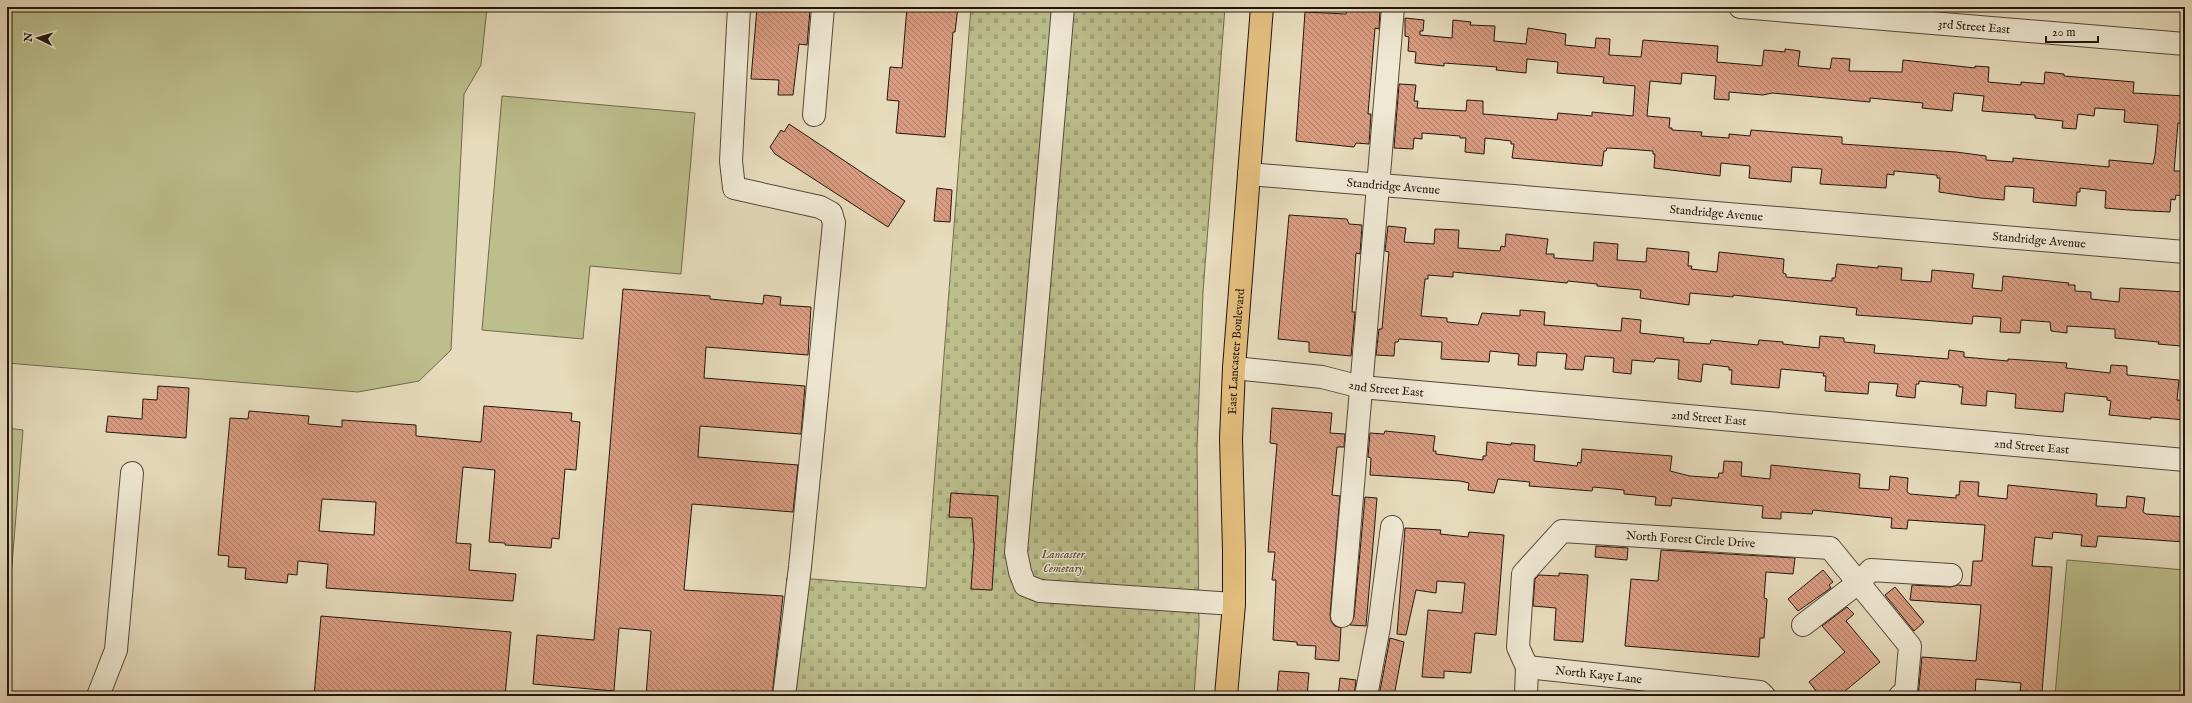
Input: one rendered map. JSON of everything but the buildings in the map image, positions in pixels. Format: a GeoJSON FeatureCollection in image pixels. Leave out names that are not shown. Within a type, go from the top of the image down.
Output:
{"type":"FeatureCollection","features":[{"type":"Feature","properties":{"kind":"main road","name":"East Lancaster Boulevard"},"geometry":{"type":"LineString","coordinates":[[1226,696],[1234,604],[1231,439],[1234,368],[1262,7]]}},
{"type":"Feature","properties":{"kind":"street"},"geometry":{"type":"LineString","coordinates":[[739,7],[731,161],[734,188],[820,207],[831,213],[834,223],[800,567],[784,696]]}},
{"type":"Feature","properties":{"kind":"street"},"geometry":{"type":"LineString","coordinates":[[814,115],[823,7]]}},
{"type":"Feature","properties":{"kind":"street"},"geometry":{"type":"LineString","coordinates":[[1063,7],[1016,544],[1020,572],[1025,585],[1040,591],[1234,604]]}},
{"type":"Feature","properties":{"kind":"street"},"geometry":{"type":"LineString","coordinates":[[1342,616],[1393,7]]}},
{"type":"Feature","properties":{"kind":"street","name":"3rd Street East"},"geometry":{"type":"LineString","coordinates":[[1740,7],[2185,44]]}},
{"type":"Feature","properties":{"kind":"street","name":"Standridge Avenue"},"geometry":{"type":"LineString","coordinates":[[1249,174],[2185,252]]}},
{"type":"Feature","properties":{"kind":"street","name":"2nd Street East"},"geometry":{"type":"LineString","coordinates":[[1234,368],[1322,378],[1361,387],[2185,460]]}},
{"type":"Feature","properties":{"kind":"street"},"geometry":{"type":"LineString","coordinates":[[98,696],[116,650],[132,473]]}},
{"type":"Feature","properties":{"kind":"street"},"geometry":{"type":"LineString","coordinates":[[1366,696],[1378,627],[1392,527]]}},
{"type":"Feature","properties":{"kind":"street","name":"North Forest Circle Drive"},"geometry":{"type":"LineString","coordinates":[[1528,667],[1518,647],[1523,574],[1562,531],[1830,548],[1910,646],[1903,693]]}},
{"type":"Feature","properties":{"kind":"street"},"geometry":{"type":"LineString","coordinates":[[1803,625],[1858,583],[1870,570],[1951,575]]}},
{"type":"Feature","properties":{"kind":"street"},"geometry":{"type":"LineString","coordinates":[[1526,696],[1528,667]]}},
{"type":"Feature","properties":{"kind":"street","name":"North Kaye Lane"},"geometry":{"type":"LineString","coordinates":[[1528,667],[1760,692],[1764,696]]}},
{"type":"Feature","properties":{"kind":"green space"},"geometry":{"type":"Polygon","coordinates":[[[7,7],[487,7],[481,65],[464,94],[451,350],[419,381],[358,392],[7,363],[7,7]]]}},
{"type":"Feature","properties":{"kind":"green space","name":"Lancaster Cemetary"},"geometry":{"type":"Polygon","coordinates":[[[971,7],[1225,7],[1203,292],[1197,447],[1199,626],[1194,696],[779,696],[787,577],[926,588],[971,7]]]}},
{"type":"Feature","properties":{"kind":"green space"},"geometry":{"type":"Polygon","coordinates":[[[502,96],[695,113],[681,274],[590,266],[583,339],[482,330],[502,96]]]}},
{"type":"Feature","properties":{"kind":"green space"},"geometry":{"type":"Polygon","coordinates":[[[7,428],[23,430],[10,589],[7,589],[7,428]]]}},
{"type":"Feature","properties":{"kind":"green space"},"geometry":{"type":"Polygon","coordinates":[[[2067,560],[2185,570],[2185,696],[2055,696],[2067,560]]]}}]}
